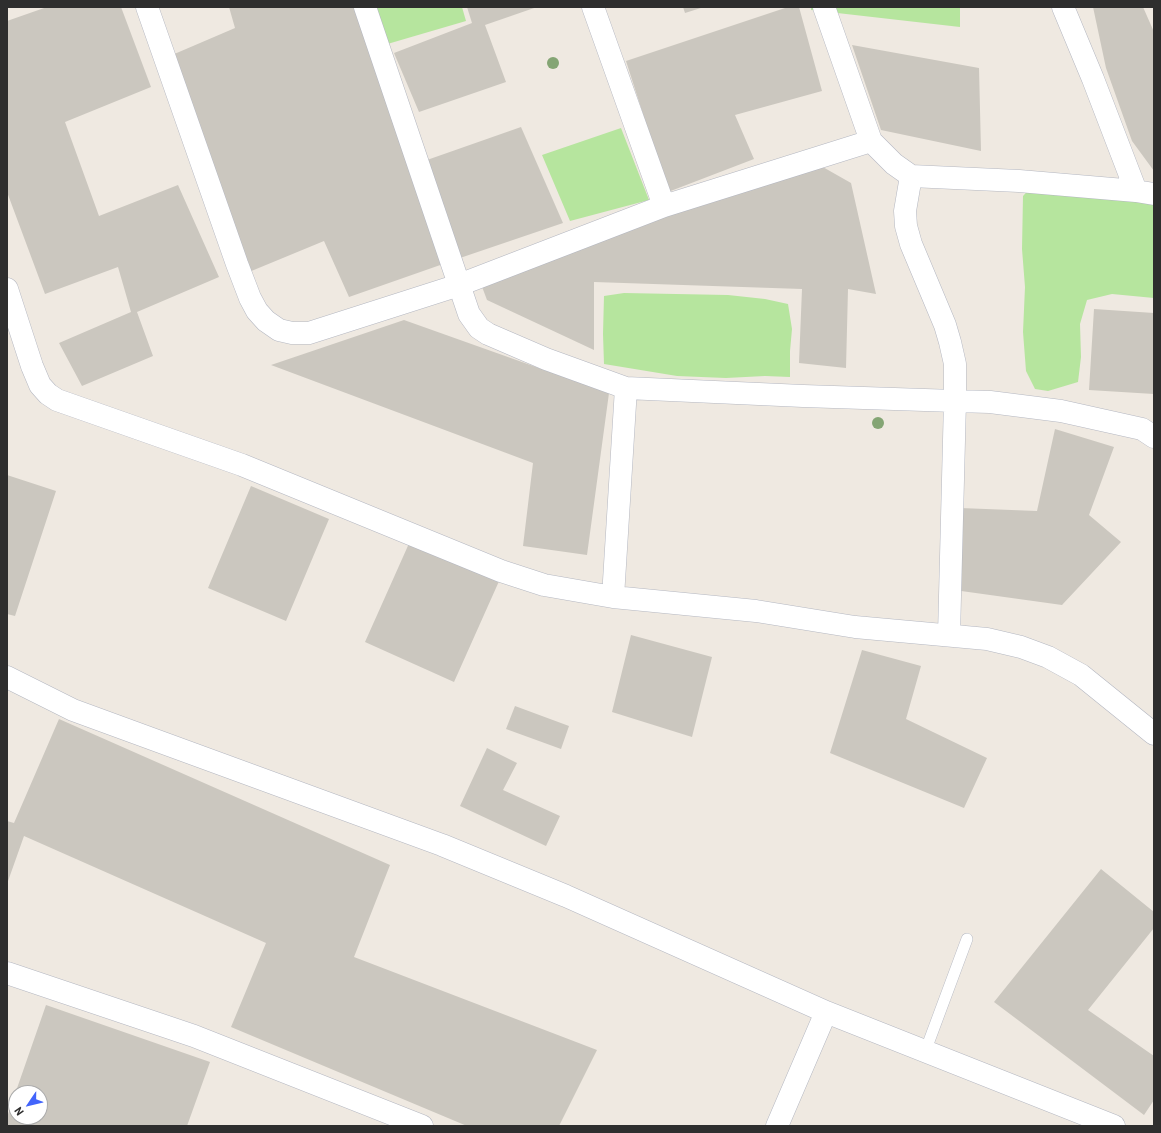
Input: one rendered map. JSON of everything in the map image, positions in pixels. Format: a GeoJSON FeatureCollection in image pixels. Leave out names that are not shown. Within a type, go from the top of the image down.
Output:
{"type":"FeatureCollection","features":[{"type":"Feature","properties":{"kind":"street"},"geometry":{"type":"LineString","coordinates":[[147,7],[250,298],[257,311],[266,321],[279,330],[292,333],[309,333],[459,285],[664,206],[871,141]]}},
{"type":"Feature","properties":{"kind":"street"},"geometry":{"type":"LineString","coordinates":[[365,7],[469,314],[479,328],[488,334],[546,358],[626,388],[795,396],[990,402],[1061,411],[1150,431]]}},
{"type":"Feature","properties":{"kind":"street"},"geometry":{"type":"LineString","coordinates":[[593,7],[664,206]]}},
{"type":"Feature","properties":{"kind":"street"},"geometry":{"type":"LineString","coordinates":[[824,7],[871,141],[894,164],[911,176],[1019,182],[1145,193],[1093,80],[1063,7]]}},
{"type":"Feature","properties":{"kind":"street"},"geometry":{"type":"LineString","coordinates":[[911,176],[905,211],[906,226],[911,244],[945,325],[955,364],[949,635]]}},
{"type":"Feature","properties":{"kind":"street"},"geometry":{"type":"LineString","coordinates":[[7,289],[32,366],[40,385],[48,394],[57,400],[242,465],[501,571],[544,585],[612,597],[756,611],[855,627],[986,639],[1021,647],[1048,657],[1081,675],[1154,734]]}},
{"type":"Feature","properties":{"kind":"street"},"geometry":{"type":"LineString","coordinates":[[612,597],[626,388]]}},
{"type":"Feature","properties":{"kind":"street"},"geometry":{"type":"LineString","coordinates":[[7,677],[72,710],[472,857],[566,896],[826,1012],[1114,1126]]}},
{"type":"Feature","properties":{"kind":"street"},"geometry":{"type":"LineString","coordinates":[[7,973],[194,1036],[422,1126]]}},
{"type":"Feature","properties":{"kind":"street"},"geometry":{"type":"LineString","coordinates":[[776,1126],[826,1012]]}},
{"type":"Feature","properties":{"kind":"lane"},"geometry":{"type":"LineString","coordinates":[[925,1052],[967,939]]}},
{"type":"Feature","properties":{"kind":"green space"},"geometry":{"type":"Polygon","coordinates":[[[371,7],[462,7],[466,21],[384,45],[371,7]]]}},
{"type":"Feature","properties":{"kind":"green space"},"geometry":{"type":"Polygon","coordinates":[[[811,7],[960,7],[960,27],[811,10],[811,7]]]}},
{"type":"Feature","properties":{"kind":"green space"},"geometry":{"type":"Polygon","coordinates":[[[621,128],[649,200],[570,221],[542,155],[621,128]]]}},
{"type":"Feature","properties":{"kind":"green space"},"geometry":{"type":"Polygon","coordinates":[[[1036,182],[1154,204],[1154,298],[1112,294],[1087,300],[1080,324],[1081,357],[1078,382],[1048,391],[1035,389],[1026,371],[1023,332],[1025,287],[1022,249],[1023,196],[1036,182]]]}},
{"type":"Feature","properties":{"kind":"green space"},"geometry":{"type":"Polygon","coordinates":[[[624,293],[728,295],[765,299],[788,304],[792,329],[790,377],[765,376],[726,378],[677,376],[604,364],[604,296],[624,293]]]}},
{"type":"Feature","properties":{"kind":"building"},"geometry":{"type":"Polygon","coordinates":[[[47,7],[121,7],[151,87],[65,122],[99,216],[178,185],[219,277],[137,312],[153,356],[82,386],[59,343],[131,312],[118,267],[45,294],[7,192],[7,21],[47,7]]]}},
{"type":"Feature","properties":{"kind":"building"},"geometry":{"type":"Polygon","coordinates":[[[229,7],[356,7],[446,263],[349,297],[324,241],[249,272],[172,55],[235,28],[229,7]]]}},
{"type":"Feature","properties":{"kind":"building"},"geometry":{"type":"Polygon","coordinates":[[[467,7],[537,7],[485,25],[506,82],[419,112],[394,53],[472,23],[467,7]]]}},
{"type":"Feature","properties":{"kind":"building"},"geometry":{"type":"Polygon","coordinates":[[[683,7],[704,7],[685,13],[683,7]]]}},
{"type":"Feature","properties":{"kind":"building"},"geometry":{"type":"Polygon","coordinates":[[[788,7],[799,7],[822,91],[735,115],[754,159],[668,192],[626,61],[788,7]]]}},
{"type":"Feature","properties":{"kind":"building"},"geometry":{"type":"Polygon","coordinates":[[[1093,7],[1143,7],[1154,32],[1154,171],[1132,141],[1106,68],[1093,7]]]}},
{"type":"Feature","properties":{"kind":"building"},"geometry":{"type":"Polygon","coordinates":[[[852,45],[979,68],[981,151],[881,130],[852,45]]]}},
{"type":"Feature","properties":{"kind":"building"},"geometry":{"type":"Polygon","coordinates":[[[521,127],[563,223],[460,258],[427,160],[521,127]]]}},
{"type":"Feature","properties":{"kind":"building"},"geometry":{"type":"Polygon","coordinates":[[[814,162],[851,183],[876,294],[848,289],[846,368],[799,363],[802,289],[594,282],[594,350],[487,300],[481,284],[814,162]]]}},
{"type":"Feature","properties":{"kind":"building"},"geometry":{"type":"Polygon","coordinates":[[[1094,309],[1154,313],[1154,394],[1089,390],[1094,309]]]}},
{"type":"Feature","properties":{"kind":"building"},"geometry":{"type":"Polygon","coordinates":[[[404,320],[609,393],[587,555],[523,546],[533,463],[271,365],[404,320]]]}},
{"type":"Feature","properties":{"kind":"building"},"geometry":{"type":"Polygon","coordinates":[[[1055,429],[1114,447],[1089,515],[1121,542],[1062,605],[954,590],[960,508],[1037,511],[1055,429]]]}},
{"type":"Feature","properties":{"kind":"building"},"geometry":{"type":"Polygon","coordinates":[[[7,475],[56,491],[15,616],[7,614],[7,475]]]}},
{"type":"Feature","properties":{"kind":"building"},"geometry":{"type":"Polygon","coordinates":[[[251,486],[329,519],[286,621],[208,588],[251,486]]]}},
{"type":"Feature","properties":{"kind":"building"},"geometry":{"type":"Polygon","coordinates":[[[411,539],[500,579],[454,682],[365,642],[411,539]]]}},
{"type":"Feature","properties":{"kind":"building"},"geometry":{"type":"Polygon","coordinates":[[[631,635],[712,657],[692,737],[612,712],[631,635]]]}},
{"type":"Feature","properties":{"kind":"building"},"geometry":{"type":"Polygon","coordinates":[[[862,650],[921,666],[906,719],[987,758],[964,808],[830,753],[862,650]]]}},
{"type":"Feature","properties":{"kind":"building"},"geometry":{"type":"Polygon","coordinates":[[[515,706],[569,726],[561,749],[506,729],[515,706]]]}},
{"type":"Feature","properties":{"kind":"building"},"geometry":{"type":"Polygon","coordinates":[[[59,719],[390,865],[354,957],[597,1050],[559,1126],[467,1126],[231,1027],[266,943],[24,836],[7,884],[7,821],[14,823],[59,719]]]}},
{"type":"Feature","properties":{"kind":"building"},"geometry":{"type":"Polygon","coordinates":[[[487,748],[517,763],[503,790],[560,816],[546,846],[460,806],[487,748]]]}},
{"type":"Feature","properties":{"kind":"building"},"geometry":{"type":"Polygon","coordinates":[[[1101,869],[1154,912],[1154,928],[1088,1010],[1154,1056],[1154,1100],[1144,1115],[994,1002],[1101,869]]]}},
{"type":"Feature","properties":{"kind":"building"},"geometry":{"type":"Polygon","coordinates":[[[46,1005],[210,1062],[187,1126],[7,1126],[8,1114],[8,1125],[48,1125],[48,1085],[18,1085],[46,1005]]]}}]}
